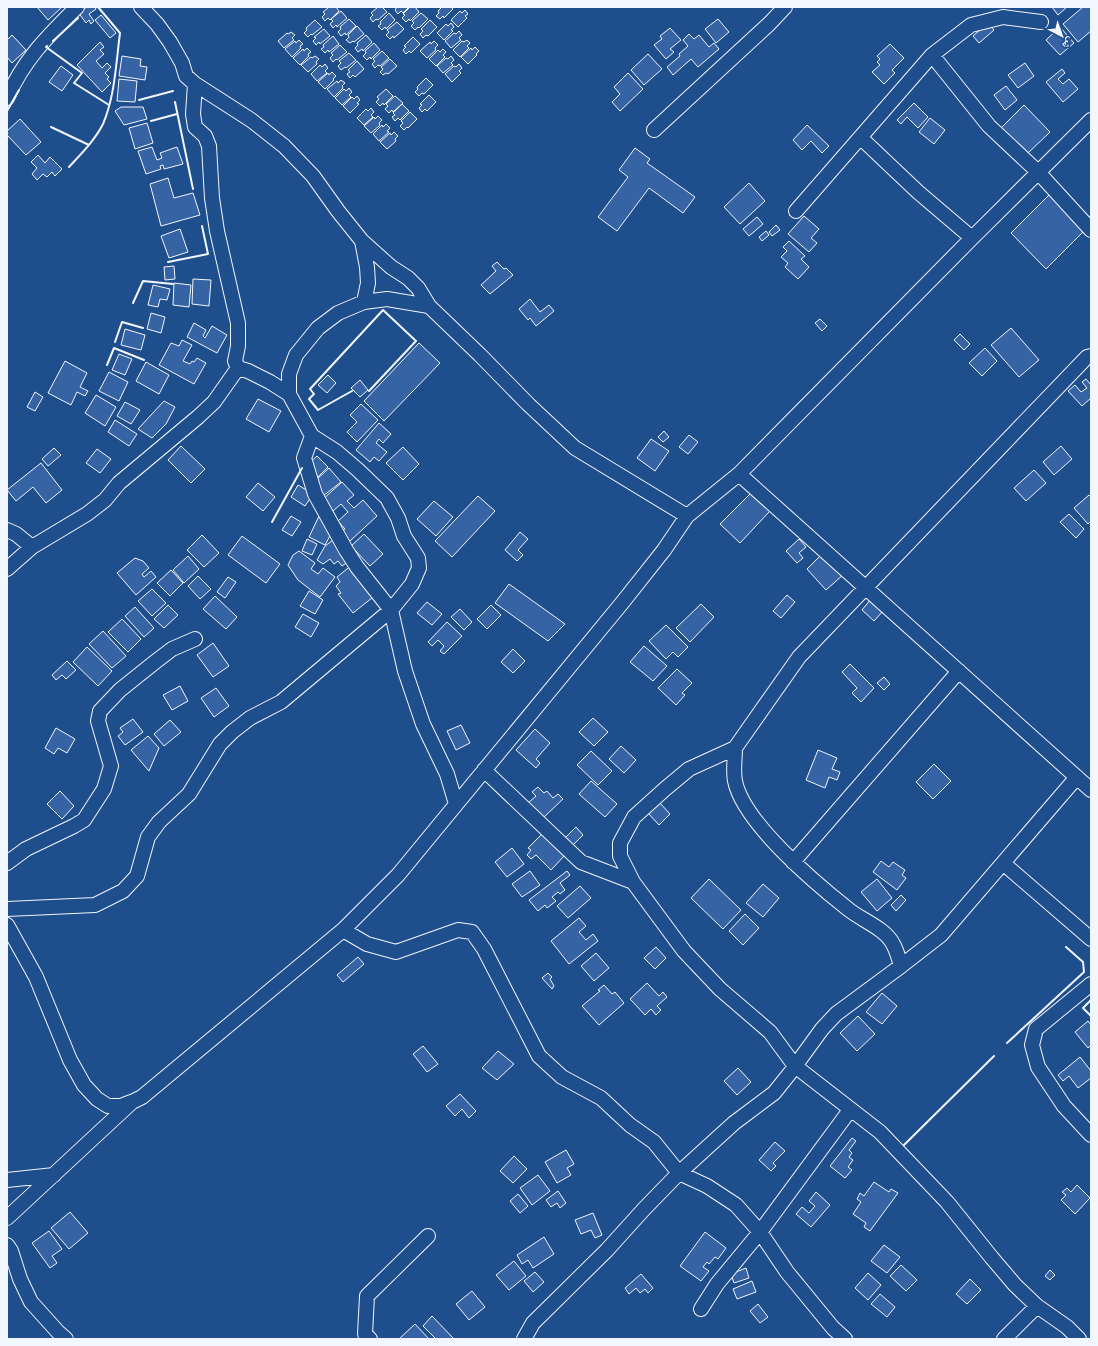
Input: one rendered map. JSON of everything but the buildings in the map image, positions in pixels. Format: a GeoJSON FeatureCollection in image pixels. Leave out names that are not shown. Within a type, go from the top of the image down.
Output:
{"type":"FeatureCollection","features":[{"type":"Feature","properties":{"kind":"street"},"geometry":{"type":"LineString","coordinates":[[7,98],[22,68],[36,49],[77,7]]}},
{"type":"Feature","properties":{"kind":"street"},"geometry":{"type":"LineString","coordinates":[[141,7],[157,24],[170,42],[182,63],[186,76],[195,84],[251,120],[284,146],[313,176],[362,241],[391,267],[408,278],[418,288],[429,306],[528,404],[575,448],[687,516]]}},
{"type":"Feature","properties":{"kind":"street"},"geometry":{"type":"LineString","coordinates":[[654,130],[769,24],[785,7]]}},
{"type":"Feature","properties":{"kind":"street"},"geometry":{"type":"LineString","coordinates":[[796,211],[932,55],[971,24],[1003,17],[1041,22]]}},
{"type":"Feature","properties":{"kind":"street"},"geometry":{"type":"LineString","coordinates":[[932,55],[989,126],[1038,172],[1091,230]]}},
{"type":"Feature","properties":{"kind":"street"},"geometry":{"type":"LineString","coordinates":[[195,84],[193,114],[195,127],[205,136],[209,146],[212,198],[216,231],[238,323],[238,346],[235,361],[238,368]]}},
{"type":"Feature","properties":{"kind":"street"},"geometry":{"type":"LineString","coordinates":[[7,925],[36,977],[70,1060],[84,1086],[97,1099],[108,1106],[121,1106],[142,1097],[343,930],[398,875],[622,603],[664,550],[687,516],[739,474],[1091,120]]}},
{"type":"Feature","properties":{"kind":"street"},"geometry":{"type":"LineString","coordinates":[[861,138],[918,192],[972,238]]}},
{"type":"Feature","properties":{"kind":"street"},"geometry":{"type":"LineString","coordinates":[[362,241],[368,282],[364,302]]}},
{"type":"Feature","properties":{"kind":"street"},"geometry":{"type":"LineString","coordinates":[[7,910],[95,905],[123,891],[137,876],[148,837],[160,822],[189,794],[220,744],[232,732],[250,718],[281,702],[391,610],[412,584],[419,568],[418,558],[404,536],[398,518],[387,498],[337,452],[312,436],[289,394],[289,374],[296,355],[318,328],[338,313],[364,302],[387,299],[429,306]]}},
{"type":"Feature","properties":{"kind":"street"},"geometry":{"type":"LineString","coordinates":[[1079,1339],[1067,1327],[1037,1306],[1015,1285],[947,1202],[880,1132],[850,1110],[796,1066],[770,1032],[720,989],[684,951],[633,882],[620,856],[620,843],[634,817],[689,769],[735,748],[799,657],[1087,357],[1091,356]]}},
{"type":"Feature","properties":{"kind":"street"},"geometry":{"type":"LineString","coordinates":[[238,368],[248,371],[270,382],[289,394]]}},
{"type":"Feature","properties":{"kind":"street"},"geometry":{"type":"LineString","coordinates":[[7,569],[32,547],[88,514],[105,500],[119,483],[214,402],[238,368]]}},
{"type":"Feature","properties":{"kind":"street"},"geometry":{"type":"LineString","coordinates":[[312,436],[304,458],[315,494],[357,567],[391,610],[407,678],[423,724],[447,774],[456,804]]}},
{"type":"Feature","properties":{"kind":"street"},"geometry":{"type":"LineString","coordinates":[[739,474],[1091,790]]}},
{"type":"Feature","properties":{"kind":"street"},"geometry":{"type":"LineString","coordinates":[[7,530],[16,534],[32,547]]}},
{"type":"Feature","properties":{"kind":"street"},"geometry":{"type":"LineString","coordinates":[[7,863],[26,849],[84,820],[104,789],[111,766],[98,721],[100,711],[120,690],[155,662],[172,650],[196,639]]}},
{"type":"Feature","properties":{"kind":"street"},"geometry":{"type":"LineString","coordinates":[[793,862],[958,671]]}},
{"type":"Feature","properties":{"kind":"street"},"geometry":{"type":"LineString","coordinates":[[735,748],[735,781],[743,803],[766,832],[793,862],[849,910],[878,928],[892,942],[901,966]]}},
{"type":"Feature","properties":{"kind":"street"},"geometry":{"type":"LineString","coordinates":[[484,770],[581,862],[633,882]]}},
{"type":"Feature","properties":{"kind":"street"},"geometry":{"type":"LineString","coordinates":[[524,1339],[533,1323],[607,1250],[678,1173],[734,1122],[774,1093],[796,1066],[822,1029],[836,1014],[941,935],[1076,777]]}},
{"type":"Feature","properties":{"kind":"street"},"geometry":{"type":"LineString","coordinates":[[1003,863],[1091,939]]}},
{"type":"Feature","properties":{"kind":"street"},"geometry":{"type":"LineString","coordinates":[[343,930],[367,944],[396,952],[458,930],[472,932],[484,949],[539,1056],[562,1077],[601,1098],[630,1125],[654,1142],[678,1173],[707,1186],[736,1205],[760,1232],[787,1272],[833,1328],[845,1339]]}},
{"type":"Feature","properties":{"kind":"street"},"geometry":{"type":"LineString","coordinates":[[1091,984],[1036,1029],[1032,1045],[1038,1068],[1064,1106],[1091,1135]]}},
{"type":"Feature","properties":{"kind":"street"},"geometry":{"type":"LineString","coordinates":[[7,1218],[132,1102]]}},
{"type":"Feature","properties":{"kind":"street"},"geometry":{"type":"LineString","coordinates":[[700,1309],[717,1284],[760,1232],[850,1110]]}},
{"type":"Feature","properties":{"kind":"street"},"geometry":{"type":"LineString","coordinates":[[7,1180],[54,1175]]}},
{"type":"Feature","properties":{"kind":"street"},"geometry":{"type":"LineString","coordinates":[[370,1339],[365,1334],[367,1296],[428,1236]]}},
{"type":"Feature","properties":{"kind":"street"},"geometry":{"type":"LineString","coordinates":[[7,1245],[11,1251],[20,1279],[31,1302],[66,1339]]}},
{"type":"Feature","properties":{"kind":"street"},"geometry":{"type":"LineString","coordinates":[[1004,1339],[1037,1306]]}},
{"type":"Feature","properties":{"kind":"wall"},"geometry":{"type":"LineString","coordinates":[[69,167],[88,147],[100,130],[107,113],[113,91],[120,33],[98,7]]}},
{"type":"Feature","properties":{"kind":"wall"},"geometry":{"type":"LineString","coordinates":[[53,41],[78,18]]}},
{"type":"Feature","properties":{"kind":"wall"},"geometry":{"type":"LineString","coordinates":[[47,46],[46,47],[82,73],[74,83],[109,105]]}},
{"type":"Feature","properties":{"kind":"wall"},"geometry":{"type":"LineString","coordinates":[[7,111],[19,90]]}},
{"type":"Feature","properties":{"kind":"wall"},"geometry":{"type":"LineString","coordinates":[[139,100],[173,91]]}},
{"type":"Feature","properties":{"kind":"wall"},"geometry":{"type":"LineString","coordinates":[[175,102],[193,189]]}},
{"type":"Feature","properties":{"kind":"wall"},"geometry":{"type":"LineString","coordinates":[[151,121],[177,114]]}},
{"type":"Feature","properties":{"kind":"wall"},"geometry":{"type":"LineString","coordinates":[[51,127],[89,145]]}},
{"type":"Feature","properties":{"kind":"wall"},"geometry":{"type":"LineString","coordinates":[[168,262],[208,254],[202,226]]}},
{"type":"Feature","properties":{"kind":"wall"},"geometry":{"type":"LineString","coordinates":[[133,303],[143,281],[173,284]]}},
{"type":"Feature","properties":{"kind":"wall"},"geometry":{"type":"LineString","coordinates":[[352,391],[318,410],[309,399],[314,394],[310,389],[383,310],[416,341],[369,391]]}},
{"type":"Feature","properties":{"kind":"wall"},"geometry":{"type":"LineString","coordinates":[[115,342],[122,322],[143,328]]}},
{"type":"Feature","properties":{"kind":"wall"},"geometry":{"type":"LineString","coordinates":[[107,365],[114,348],[144,360]]}},
{"type":"Feature","properties":{"kind":"wall"},"geometry":{"type":"LineString","coordinates":[[272,522],[302,468]]}},
{"type":"Feature","properties":{"kind":"wall"},"geometry":{"type":"LineString","coordinates":[[1007,1043],[1084,972],[1083,962],[1066,947]]}},
{"type":"Feature","properties":{"kind":"wall"},"geometry":{"type":"LineString","coordinates":[[1091,1000],[1083,1008],[1091,1016]]}},
{"type":"Feature","properties":{"kind":"wall"},"geometry":{"type":"LineString","coordinates":[[904,1145],[994,1056]]}}]}
